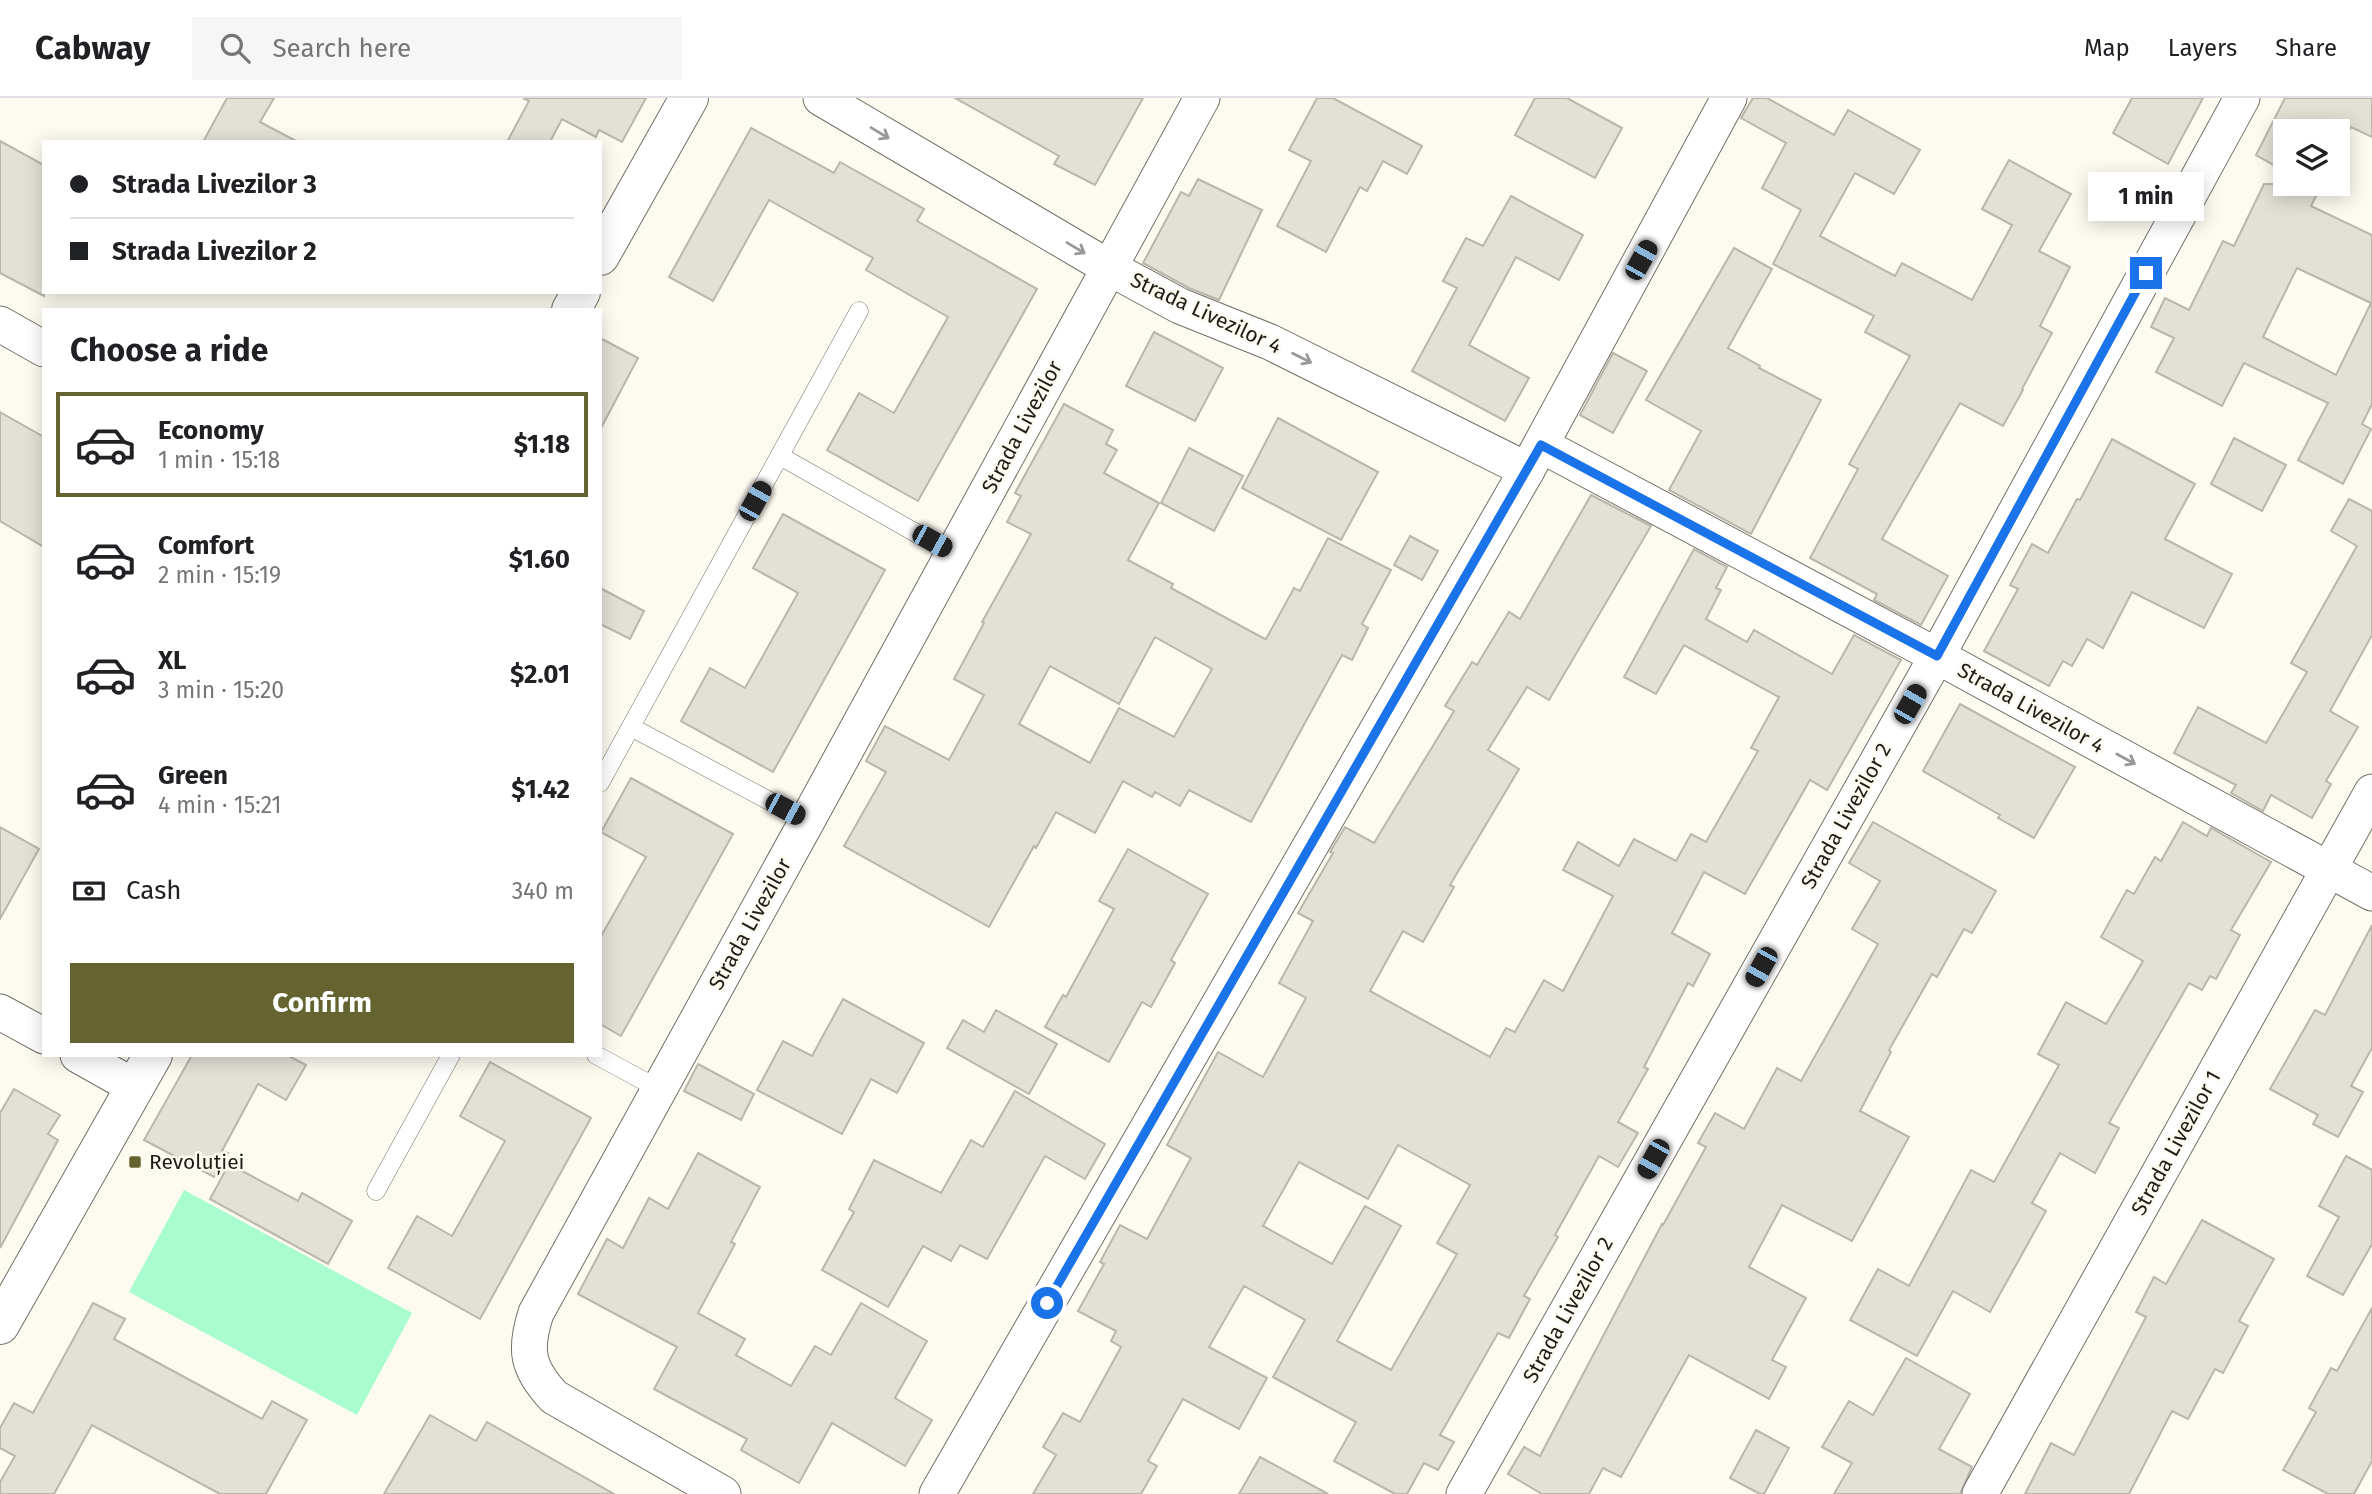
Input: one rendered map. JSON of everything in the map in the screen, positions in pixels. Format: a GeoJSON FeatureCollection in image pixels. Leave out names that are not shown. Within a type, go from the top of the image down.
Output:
{"type":"FeatureCollection","features":[{"type":"Feature","properties":{"kind":"street"},"geometry":{"type":"LineString","coordinates":[[602,252],[689,98]]}},
{"type":"Feature","properties":{"kind":"street","name":"Strada Livezilor 4"},"geometry":{"type":"LineString","coordinates":[[821,98],[1108,267],[1180,306],[1270,342],[1534,457],[1937,656],[2372,893]]}},
{"type":"Feature","properties":{"kind":"street","name":"Strada Livezilor"},"geometry":{"type":"LineString","coordinates":[[723,1494],[554,1396],[539,1381],[530,1361],[528,1337],[536,1313],[1202,98]]}},
{"type":"Feature","properties":{"kind":"street"},"geometry":{"type":"LineString","coordinates":[[937,1494],[1534,457],[1729,98]]}},
{"type":"Feature","properties":{"kind":"street","name":"Strada Livezilor 2"},"geometry":{"type":"LineString","coordinates":[[1464,1494],[1937,656],[2242,98]]}},
{"type":"Feature","properties":{"kind":"street"},"geometry":{"type":"LineString","coordinates":[[0,324],[42,348]]}},
{"type":"Feature","properties":{"kind":"street","name":"Strada Livezilor 1"},"geometry":{"type":"LineString","coordinates":[[1980,1494],[2372,792]]}},
{"type":"Feature","properties":{"kind":"street"},"geometry":{"type":"LineString","coordinates":[[0,1012],[42,1035]]}},
{"type":"Feature","properties":{"kind":"street"},"geometry":{"type":"LineString","coordinates":[[0,1325],[144,1071],[86,1057]]}},
{"type":"Feature","properties":{"kind":"lane"},"geometry":{"type":"LineString","coordinates":[[602,779],[859,311]]}},
{"type":"Feature","properties":{"kind":"lane"},"geometry":{"type":"LineString","coordinates":[[780,456],[953,554]]}},
{"type":"Feature","properties":{"kind":"lane"},"geometry":{"type":"LineString","coordinates":[[631,727],[807,821]]}},
{"type":"Feature","properties":{"kind":"lane"},"geometry":{"type":"LineString","coordinates":[[376,1191],[450,1057]]}},
{"type":"Feature","properties":{"kind":"lane"},"geometry":{"type":"LineString","coordinates":[[600,1057],[659,1089]]}},
{"type":"Feature","properties":{"kind":"green space"},"geometry":{"type":"Polygon","coordinates":[[[184,1190],[412,1313],[357,1415],[129,1292],[184,1190]]]}},
{"type":"Feature","properties":{"kind":"building"},"geometry":{"type":"Polygon","coordinates":[[[227,98],[274,98],[260,122],[294,140],[204,140],[227,98]]]}},
{"type":"Feature","properties":{"kind":"building"},"geometry":{"type":"Polygon","coordinates":[[[523,98],[646,98],[622,142],[599,130],[596,137],[562,119],[551,140],[508,140],[529,101],[523,98]]]}},
{"type":"Feature","properties":{"kind":"building"},"geometry":{"type":"Polygon","coordinates":[[[955,98],[1143,98],[1095,185],[1054,164],[1059,156],[955,98]]]}},
{"type":"Feature","properties":{"kind":"building"},"geometry":{"type":"Polygon","coordinates":[[[1317,98],[1333,98],[1422,146],[1407,174],[1383,161],[1367,191],[1360,187],[1326,252],[1277,226],[1311,161],[1289,150],[1317,98]]]}},
{"type":"Feature","properties":{"kind":"building"},"geometry":{"type":"Polygon","coordinates":[[[1535,98],[1567,98],[1622,128],[1595,178],[1515,135],[1535,98]]]}},
{"type":"Feature","properties":{"kind":"building"},"geometry":{"type":"Polygon","coordinates":[[[1753,98],[1767,98],[1834,135],[1848,110],[1920,150],[1894,194],[1855,173],[1820,236],[1895,276],[1902,263],[1972,300],[2012,225],[1982,209],[2009,160],[2071,194],[2039,251],[2070,267],[2040,326],[2052,333],[2023,390],[2003,426],[1960,403],[1882,539],[1948,576],[1921,625],[1874,600],[1877,594],[1810,558],[1858,469],[1849,464],[1910,356],[1865,332],[1874,316],[1773,264],[1801,210],[1762,188],[1786,143],[1741,118],[1753,98]]]}},
{"type":"Feature","properties":{"kind":"building"},"geometry":{"type":"Polygon","coordinates":[[[2132,98],[2203,98],[2168,164],[2113,133],[2132,98]]]}},
{"type":"Feature","properties":{"kind":"building"},"geometry":{"type":"Polygon","coordinates":[[[2285,98],[2372,98],[2372,137],[2351,127],[2350,129],[2350,119],[2274,119],[2285,98]]]}},
{"type":"Feature","properties":{"kind":"building"},"geometry":{"type":"Polygon","coordinates":[[[2273,122],[2273,165],[2256,155],[2273,122]]]}},
{"type":"Feature","properties":{"kind":"building"},"geometry":{"type":"Polygon","coordinates":[[[751,128],[834,173],[840,162],[924,209],[917,221],[1037,289],[918,501],[827,450],[859,393],[894,413],[948,317],[866,270],[873,258],[769,200],[713,301],[669,277],[751,128]]]}},
{"type":"Feature","properties":{"kind":"building"},"geometry":{"type":"Polygon","coordinates":[[[0,141],[42,164],[44,296],[0,273],[0,141]]]}},
{"type":"Feature","properties":{"kind":"building"},"geometry":{"type":"Polygon","coordinates":[[[1198,179],[1262,210],[1219,300],[1189,288],[1143,263],[1181,192],[1189,196],[1198,179]]]}},
{"type":"Feature","properties":{"kind":"building"},"geometry":{"type":"Polygon","coordinates":[[[2264,184],[2273,184],[2273,196],[2316,196],[2311,206],[2372,235],[2372,404],[2362,424],[2371,429],[2343,484],[2298,460],[2328,403],[2244,363],[2222,406],[2156,372],[2174,338],[2151,327],[2165,298],[2189,310],[2223,241],[2234,246],[2264,184]],[[2297,268],[2263,337],[2336,375],[2371,303],[2297,268]]]}},
{"type":"Feature","properties":{"kind":"building"},"geometry":{"type":"Polygon","coordinates":[[[1511,196],[1583,235],[1559,280],[1516,257],[1469,345],[1529,378],[1505,421],[1412,371],[1457,288],[1443,281],[1466,238],[1483,246],[1511,196]]]}},
{"type":"Feature","properties":{"kind":"building"},"geometry":{"type":"Polygon","coordinates":[[[1734,248],[1772,269],[1728,348],[1760,366],[1759,368],[1821,400],[1751,534],[1669,490],[1701,431],[1646,400],[1734,248]]]}},
{"type":"Feature","properties":{"kind":"building"},"geometry":{"type":"Polygon","coordinates":[[[1154,332],[1223,368],[1195,421],[1126,386],[1154,332]]]}},
{"type":"Feature","properties":{"kind":"building"},"geometry":{"type":"Polygon","coordinates":[[[602,339],[638,358],[602,426],[602,339]]]}},
{"type":"Feature","properties":{"kind":"building"},"geometry":{"type":"Polygon","coordinates":[[[1613,353],[1647,371],[1613,433],[1580,415],[1613,353]]]}},
{"type":"Feature","properties":{"kind":"building"},"geometry":{"type":"Polygon","coordinates":[[[1064,404],[1113,430],[1106,444],[1117,450],[1104,473],[1159,503],[1128,560],[1173,584],[1171,588],[1263,638],[1266,639],[1294,588],[1300,591],[1328,538],[1391,570],[1362,624],[1368,628],[1352,660],[1342,655],[1251,822],[1189,790],[1180,806],[1155,792],[1152,797],[1123,781],[1095,833],[1056,812],[989,927],[844,846],[886,772],[866,761],[885,726],[949,760],[984,695],[954,679],[1031,534],[1007,522],[1021,496],[1015,493],[1064,404]],[[1155,637],[1119,704],[1050,666],[1019,724],[1090,763],[1119,708],[1174,737],[1212,669],[1155,637]]]}},
{"type":"Feature","properties":{"kind":"building"},"geometry":{"type":"Polygon","coordinates":[[[0,412],[42,436],[42,546],[0,521],[0,412]]]}},
{"type":"Feature","properties":{"kind":"building"},"geometry":{"type":"Polygon","coordinates":[[[1278,418],[1378,472],[1341,540],[1242,488],[1278,418]]]}},
{"type":"Feature","properties":{"kind":"building"},"geometry":{"type":"Polygon","coordinates":[[[2234,438],[2286,465],[2262,511],[2211,484],[2234,438]]]}},
{"type":"Feature","properties":{"kind":"building"},"geometry":{"type":"Polygon","coordinates":[[[2112,439],[2195,484],[2165,539],[2232,574],[2204,628],[2132,592],[2103,648],[2087,639],[2072,666],[2063,661],[2049,686],[1984,651],[2018,589],[2010,585],[2032,544],[2048,553],[2112,439]]]}},
{"type":"Feature","properties":{"kind":"building"},"geometry":{"type":"Polygon","coordinates":[[[1189,448],[1243,476],[1214,531],[1161,503],[1189,448]]]}},
{"type":"Feature","properties":{"kind":"building"},"geometry":{"type":"Polygon","coordinates":[[[1591,495],[1651,526],[1549,700],[1527,687],[1488,750],[1519,769],[1450,885],[1454,887],[1423,942],[1403,931],[1370,991],[1490,1057],[1506,1028],[1515,1032],[1544,980],[1563,991],[1613,896],[1563,870],[1578,842],[1619,866],[1634,839],[1676,861],[1691,834],[1706,842],[1758,751],[1751,748],[1779,697],[1684,645],[1656,694],[1624,677],[1694,549],[1727,567],[1716,588],[1721,590],[1706,619],[1747,642],[1754,630],[1832,674],[1854,635],[1901,660],[1827,790],[1810,780],[1745,894],[1704,872],[1672,933],[1710,954],[1693,986],[1688,983],[1644,1067],[1648,1069],[1618,1122],[1638,1133],[1618,1167],[1599,1156],[1555,1235],[1558,1237],[1524,1296],[1530,1299],[1509,1338],[1498,1333],[1440,1435],[1454,1442],[1438,1470],[1424,1463],[1407,1494],[1395,1494],[1334,1461],[1356,1422],[1273,1377],[1305,1320],[1244,1286],[1209,1347],[1267,1378],[1239,1429],[1183,1399],[1148,1461],[1157,1466],[1141,1494],[1033,1494],[1056,1455],[1043,1447],[1063,1413],[1080,1422],[1121,1347],[1111,1341],[1116,1331],[1078,1311],[1104,1264],[1100,1262],[1120,1225],[1147,1239],[1191,1158],[1167,1145],[1218,1052],[1263,1077],[1306,998],[1279,983],[1313,921],[1298,913],[1333,853],[1330,852],[1345,827],[1374,843],[1454,711],[1445,706],[1472,662],[1477,665],[1509,612],[1520,619],[1591,495]],[[1398,1145],[1368,1199],[1299,1162],[1263,1226],[1332,1264],[1365,1206],[1401,1226],[1337,1341],[1391,1370],[1457,1254],[1437,1243],[1470,1185],[1398,1145]]]}},
{"type":"Feature","properties":{"kind":"building"},"geometry":{"type":"Polygon","coordinates":[[[2349,499],[2372,511],[2372,635],[2330,711],[2358,727],[2326,781],[2331,784],[2312,818],[2271,795],[2263,811],[2231,793],[2236,785],[2174,753],[2198,707],[2266,743],[2307,672],[2291,663],[2357,546],[2331,531],[2349,499]]]}},
{"type":"Feature","properties":{"kind":"building"},"geometry":{"type":"Polygon","coordinates":[[[783,514],[885,570],[773,772],[681,721],[710,668],[745,688],[798,593],[753,568],[783,514]]]}},
{"type":"Feature","properties":{"kind":"building"},"geometry":{"type":"Polygon","coordinates":[[[1410,536],[1438,551],[1422,580],[1394,565],[1410,536]]]}},
{"type":"Feature","properties":{"kind":"building"},"geometry":{"type":"Polygon","coordinates":[[[602,589],[644,611],[630,639],[602,625],[602,589]]]}},
{"type":"Feature","properties":{"kind":"building"},"geometry":{"type":"Polygon","coordinates":[[[1960,704],[2075,767],[2034,838],[1998,818],[2000,815],[1923,771],[1960,704]]]}},
{"type":"Feature","properties":{"kind":"building"},"geometry":{"type":"Polygon","coordinates":[[[631,778],[733,834],[621,1036],[602,1025],[602,934],[646,857],[602,830],[631,778]]]}},
{"type":"Feature","properties":{"kind":"building"},"geometry":{"type":"Polygon","coordinates":[[[1873,822],[1996,891],[1972,933],[1964,929],[1937,977],[1932,974],[1889,1050],[1891,1052],[1860,1111],[1909,1137],[1852,1241],[1782,1205],[1749,1267],[1806,1298],[1772,1360],[1786,1367],[1769,1399],[1689,1355],[1621,1477],[1603,1468],[1589,1494],[1542,1494],[1508,1474],[1524,1447],[1540,1456],[1662,1224],[1706,1147],[1698,1143],[1715,1113],[1744,1129],[1777,1068],[1801,1081],[1878,944],[1852,929],[1880,881],[1849,863],[1873,822]]]}},
{"type":"Feature","properties":{"kind":"building"},"geometry":{"type":"Polygon","coordinates":[[[2183,822],[2207,836],[2211,828],[2271,862],[2231,930],[2240,935],[2216,979],[2210,976],[2202,990],[2189,983],[2135,1077],[2109,1123],[2119,1128],[2095,1173],[2060,1153],[2032,1203],[2046,1211],[1990,1312],[1953,1291],[1917,1356],[1850,1320],[1878,1269],[1909,1286],[1971,1170],[1994,1182],[2059,1065],[2038,1054],[2066,1002],[2106,1024],[2143,961],[2101,937],[2127,890],[2134,894],[2155,857],[2161,861],[2183,822]]]}},
{"type":"Feature","properties":{"kind":"building"},"geometry":{"type":"Polygon","coordinates":[[[0,827],[39,849],[0,919],[0,827]]]}},
{"type":"Feature","properties":{"kind":"building"},"geometry":{"type":"Polygon","coordinates":[[[1128,849],[1208,894],[1171,960],[1175,963],[1151,1007],[1142,1002],[1109,1062],[1045,1027],[1063,995],[1066,997],[1114,909],[1099,901],[1128,849]]]}},
{"type":"Feature","properties":{"kind":"building"},"geometry":{"type":"Polygon","coordinates":[[[2372,925],[2372,1048],[2351,1086],[2363,1092],[2338,1137],[2313,1124],[2318,1115],[2270,1089],[2315,1010],[2325,1015],[2372,925]]]}},
{"type":"Feature","properties":{"kind":"building"},"geometry":{"type":"Polygon","coordinates":[[[843,999],[924,1043],[897,1093],[871,1079],[842,1134],[757,1090],[783,1041],[812,1056],[843,999]]]}},
{"type":"Feature","properties":{"kind":"building"},"geometry":{"type":"Polygon","coordinates":[[[996,1010],[1057,1044],[1029,1094],[947,1048],[963,1020],[984,1032],[996,1010]]]}},
{"type":"Feature","properties":{"kind":"building"},"geometry":{"type":"Polygon","coordinates":[[[191,1057],[291,1057],[306,1065],[286,1100],[258,1084],[222,1151],[228,1153],[214,1177],[144,1140],[191,1057]]]}},
{"type":"Feature","properties":{"kind":"building"},"geometry":{"type":"Polygon","coordinates":[[[490,1062],[591,1118],[480,1319],[388,1268],[417,1216],[452,1236],[505,1141],[460,1116],[490,1062]]]}},
{"type":"Feature","properties":{"kind":"building"},"geometry":{"type":"Polygon","coordinates":[[[698,1064],[754,1094],[741,1120],[684,1091],[698,1064]]]}},
{"type":"Feature","properties":{"kind":"building"},"geometry":{"type":"Polygon","coordinates":[[[14,1089],[60,1115],[48,1134],[58,1140],[0,1248],[0,1113],[14,1089]]]}},
{"type":"Feature","properties":{"kind":"building"},"geometry":{"type":"Polygon","coordinates":[[[1015,1091],[1105,1144],[1085,1179],[1045,1156],[987,1259],[960,1245],[951,1261],[923,1246],[888,1307],[822,1270],[854,1212],[849,1209],[874,1160],[941,1193],[971,1140],[983,1147],[1015,1091]]]}},
{"type":"Feature","properties":{"kind":"building"},"geometry":{"type":"Polygon","coordinates":[[[698,1153],[760,1187],[731,1242],[735,1244],[698,1313],[745,1339],[736,1355],[791,1386],[815,1346],[831,1355],[861,1303],[927,1341],[895,1398],[932,1420],[905,1466],[832,1423],[799,1483],[741,1450],[747,1439],[654,1389],[677,1347],[578,1294],[607,1239],[623,1248],[649,1198],[668,1209],[698,1153]]]}},
{"type":"Feature","properties":{"kind":"building"},"geometry":{"type":"Polygon","coordinates":[[[2346,1156],[2372,1170],[2372,1244],[2343,1295],[2307,1276],[2339,1217],[2319,1206],[2346,1156]]]}},
{"type":"Feature","properties":{"kind":"building"},"geometry":{"type":"Polygon","coordinates":[[[229,1164],[298,1201],[302,1193],[352,1221],[328,1264],[210,1199],[229,1164]]]}},
{"type":"Feature","properties":{"kind":"building"},"geometry":{"type":"Polygon","coordinates":[[[2202,1220],[2274,1259],[2239,1321],[2248,1326],[2223,1373],[2215,1369],[2188,1419],[2172,1411],[2129,1494],[2025,1494],[2051,1443],[2074,1455],[2146,1317],[2136,1312],[2154,1277],[2166,1284],[2202,1220]]]}},
{"type":"Feature","properties":{"kind":"building"},"geometry":{"type":"Polygon","coordinates":[[[93,1303],[125,1319],[114,1339],[262,1419],[272,1401],[307,1420],[266,1494],[220,1494],[92,1425],[54,1494],[0,1494],[0,1482],[15,1456],[0,1448],[0,1428],[14,1403],[33,1413],[93,1303]]]}},
{"type":"Feature","properties":{"kind":"building"},"geometry":{"type":"Polygon","coordinates":[[[2372,1308],[2372,1461],[2354,1494],[2328,1494],[2283,1470],[2316,1412],[2309,1408],[2331,1368],[2337,1371],[2372,1308]]]}},
{"type":"Feature","properties":{"kind":"building"},"geometry":{"type":"Polygon","coordinates":[[[1906,1358],[1970,1394],[1939,1449],[1972,1467],[1960,1494],[1834,1494],[1852,1463],[1822,1447],[1849,1401],[1873,1415],[1906,1358]]]}},
{"type":"Feature","properties":{"kind":"building"},"geometry":{"type":"Polygon","coordinates":[[[430,1415],[476,1441],[487,1422],[614,1494],[384,1494],[430,1415]]]}},
{"type":"Feature","properties":{"kind":"building"},"geometry":{"type":"Polygon","coordinates":[[[1756,1430],[1789,1448],[1764,1494],[1730,1478],[1756,1430]]]}},
{"type":"Feature","properties":{"kind":"building"},"geometry":{"type":"Polygon","coordinates":[[[1260,1457],[1328,1494],[1239,1494],[1260,1457]]]}},
{"type":"Feature","properties":{"kind":"place","name":"Revoluției"},"geometry":{"type":"Point","coordinates":[135,1162]}},
{"type":"Feature","properties":{"kind":"route"},"geometry":{"type":"LineString","coordinates":[[1047,1303],[1541,445],[1937,656],[2146,273]]}}]}
